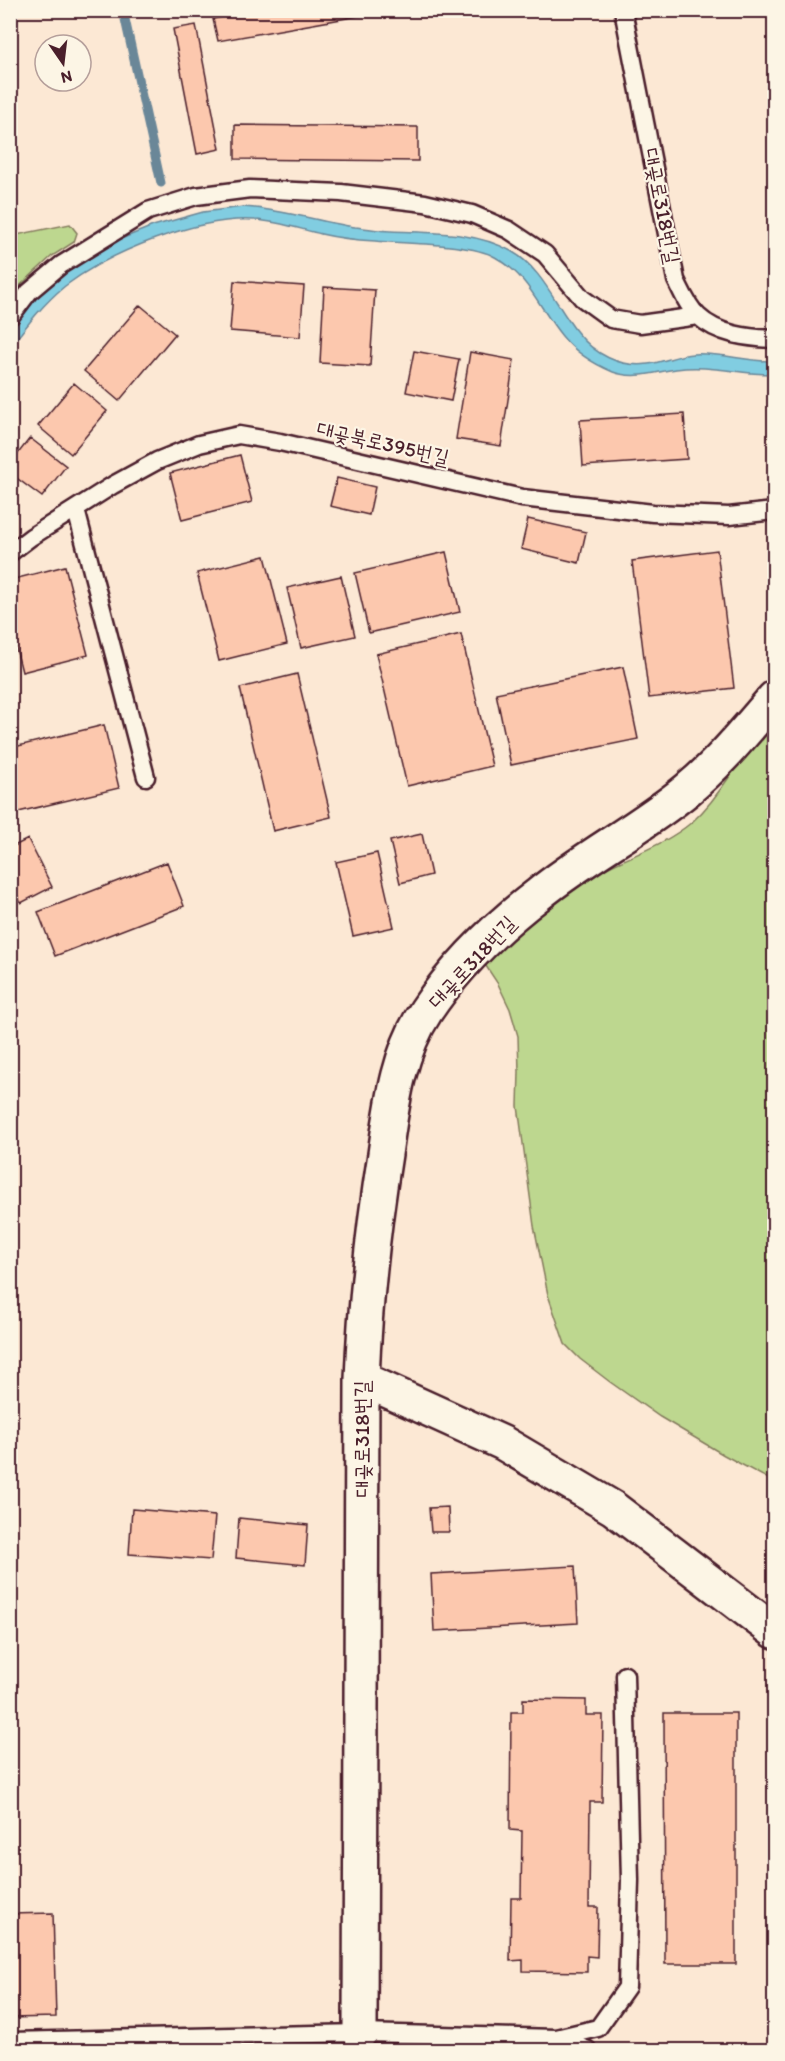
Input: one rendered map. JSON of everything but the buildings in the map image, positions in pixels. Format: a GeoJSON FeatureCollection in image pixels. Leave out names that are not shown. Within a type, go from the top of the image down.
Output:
{"type":"FeatureCollection","features":[{"type":"Feature","properties":{"kind":"street","name":"대곶로318번길"},"geometry":{"type":"LineString","coordinates":[[360,2042],[362,1379],[373,1228],[400,1069],[425,1012],[493,932],[539,893],[688,789],[725,753],[774,698]]}},
{"type":"Feature","properties":{"kind":"street"},"geometry":{"type":"LineString","coordinates":[[362,1379],[503,1443],[603,1502],[774,1631]]}},
{"type":"Feature","properties":{"kind":"lane","name":"대곶로318번길"},"geometry":{"type":"LineString","coordinates":[[623,10],[676,280],[685,299],[698,316],[717,329],[749,338],[774,339]]}},
{"type":"Feature","properties":{"kind":"lane"},"geometry":{"type":"LineString","coordinates":[[10,316],[29,292],[61,265],[148,211],[196,196],[250,189],[341,193],[425,203],[472,214],[509,230],[545,255],[582,298],[611,319],[640,324],[698,316]]}},
{"type":"Feature","properties":{"kind":"lane","name":"대곶북로395번길"},"geometry":{"type":"LineString","coordinates":[[10,553],[113,485],[157,461],[200,444],[239,435],[280,442],[522,498],[653,513],[729,516],[774,511]]}},
{"type":"Feature","properties":{"kind":"lane"},"geometry":{"type":"LineString","coordinates":[[76,510],[146,777]]}},
{"type":"Feature","properties":{"kind":"lane"},"geometry":{"type":"LineString","coordinates":[[10,2041],[480,2043],[556,2038],[598,2028],[627,1987],[630,1880],[625,1675]]}},
{"type":"Feature","properties":{"kind":"lane"},"geometry":{"type":"LineString","coordinates":[[556,2038],[588,2050]]}},
{"type":"Feature","properties":{"kind":"green space"},"geometry":{"type":"Polygon","coordinates":[[[70,224],[77,233],[74,242],[52,256],[11,294],[11,236],[70,224]]]}},
{"type":"Feature","properties":{"kind":"green space"},"geometry":{"type":"Polygon","coordinates":[[[774,723],[774,1482],[660,1417],[580,1359],[565,1344],[548,1295],[534,1226],[518,1106],[518,1036],[510,1009],[498,984],[484,963],[529,920],[566,892],[593,875],[651,848],[692,822],[711,802],[742,759],[774,723]]]}},
{"type":"Feature","properties":{"kind":"water"},"geometry":{"type":"Polygon","coordinates":[[[243,207],[386,231],[468,236],[497,244],[522,258],[531,267],[577,332],[591,347],[608,358],[638,365],[687,355],[713,354],[774,361],[774,374],[701,368],[637,375],[613,372],[585,357],[567,342],[517,273],[484,252],[437,245],[341,238],[255,220],[232,220],[182,230],[130,249],[106,261],[84,273],[57,293],[36,314],[11,346],[10,327],[33,297],[79,262],[116,241],[153,226],[203,212],[243,207]]]}},
{"type":"Feature","properties":{"kind":"waterway"},"geometry":{"type":"LineString","coordinates":[[123,10],[161,183]]}}]}
